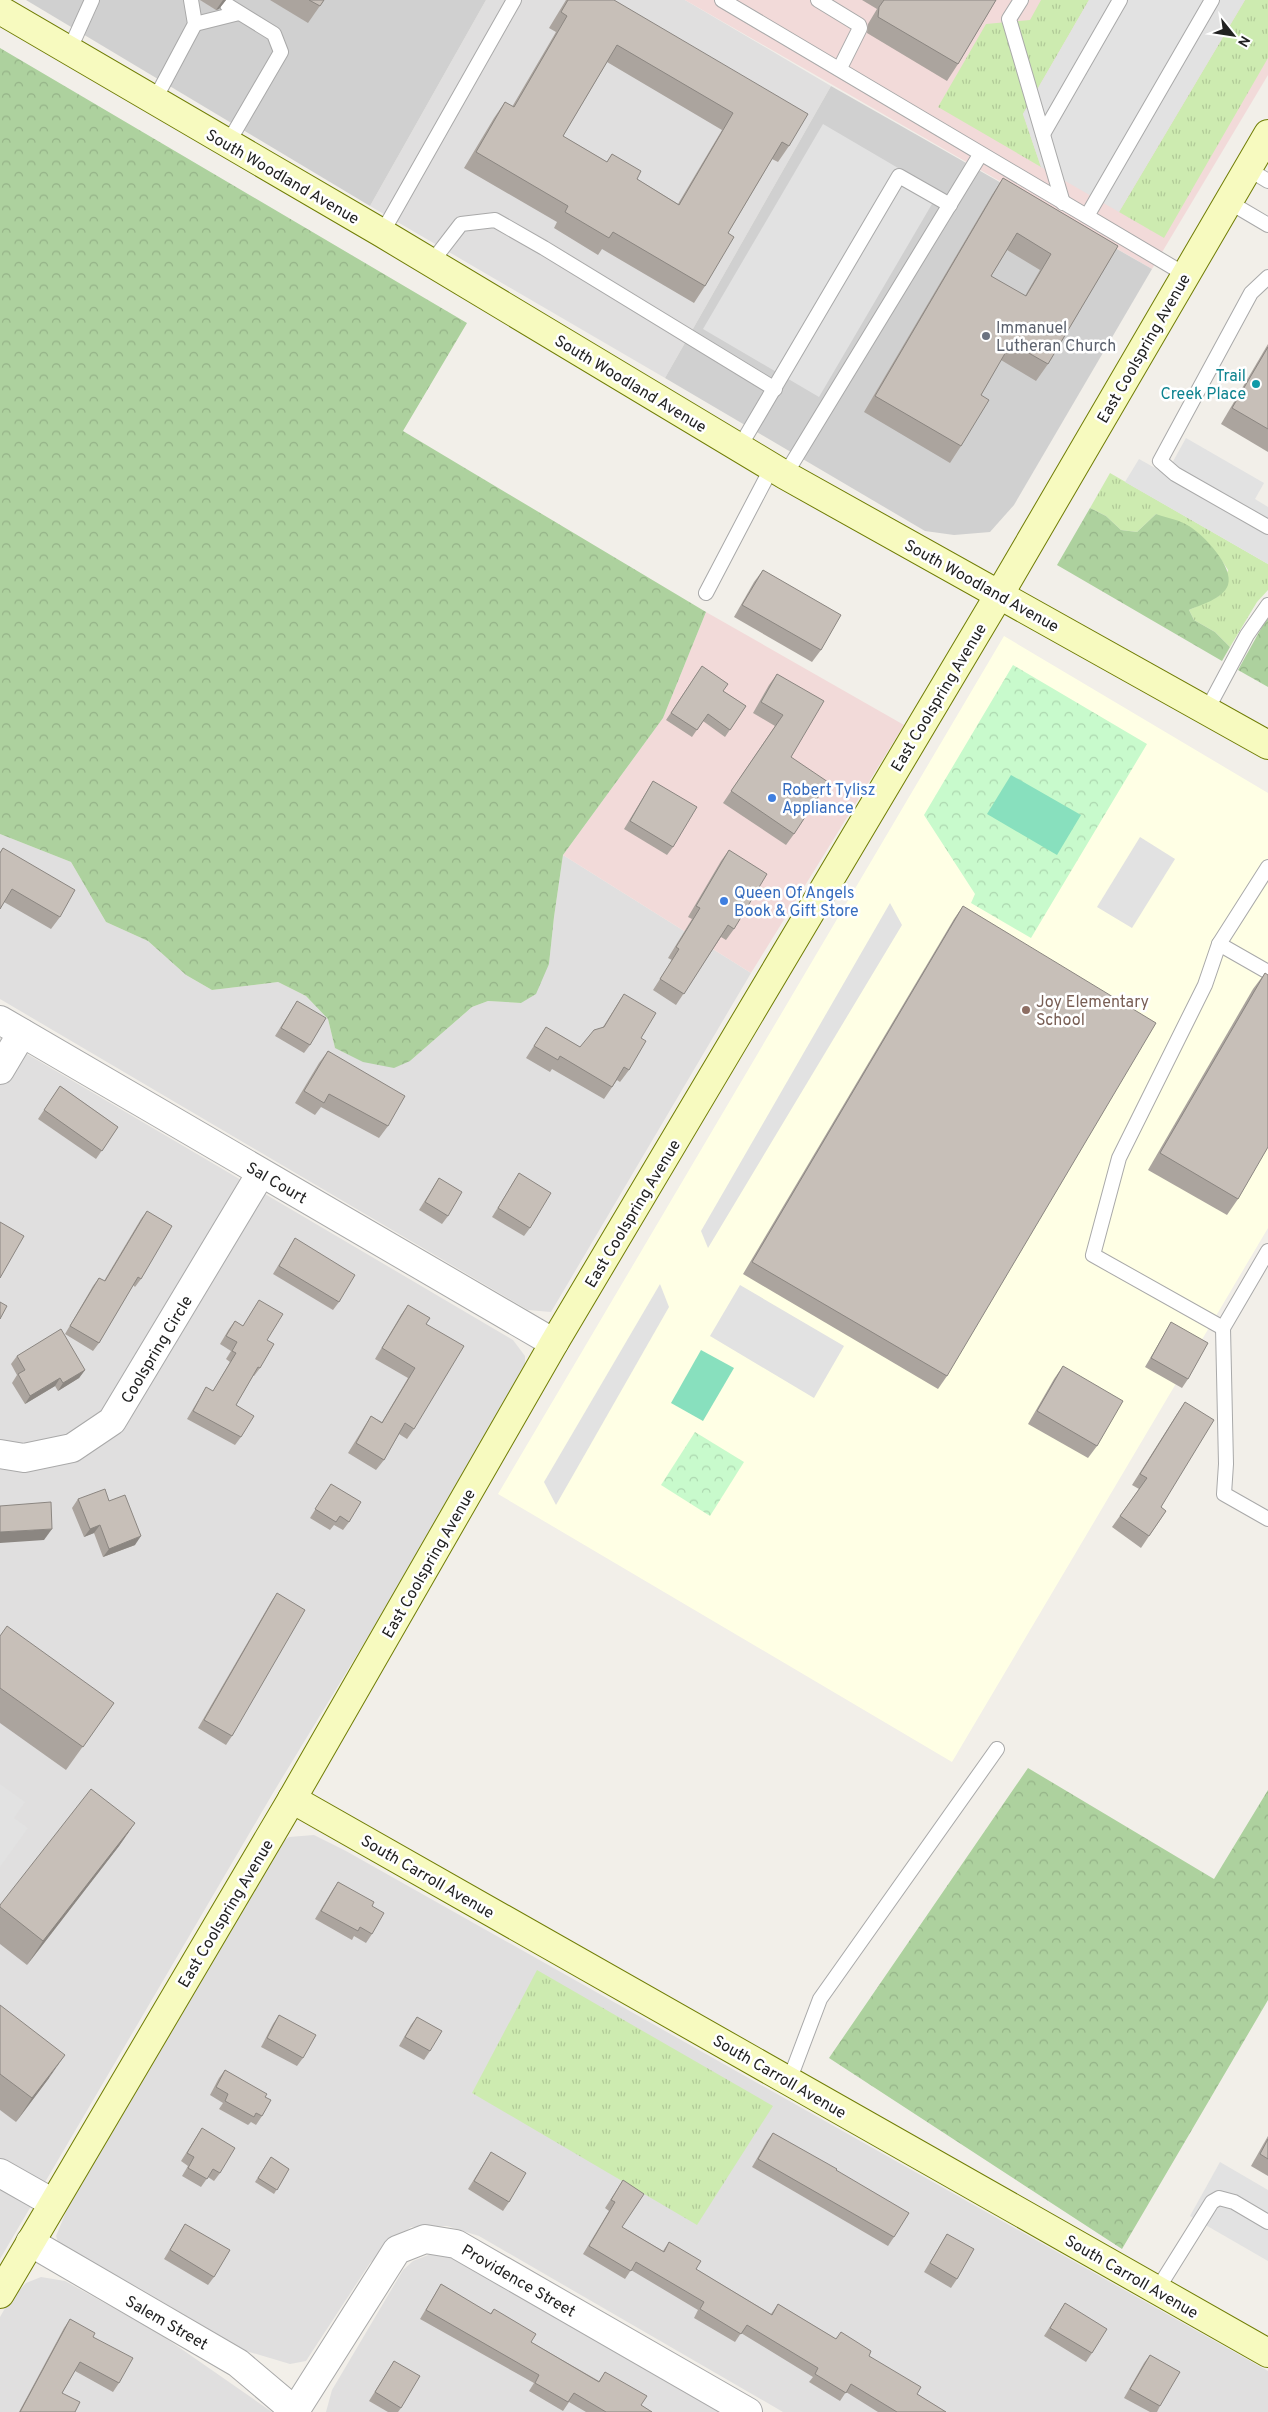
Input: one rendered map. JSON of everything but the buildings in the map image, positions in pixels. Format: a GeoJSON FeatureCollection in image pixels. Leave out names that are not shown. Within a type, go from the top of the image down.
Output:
{"type":"FeatureCollection","features":[{"type":"Feature","properties":{"kind":"street","name":"South Woodland Avenue"},"geometry":{"type":"LineString","coordinates":[[0,10],[382,233],[739,448],[1268,745]]}},
{"type":"Feature","properties":{"kind":"street","name":"East Coolspring Avenue"},"geometry":{"type":"LineString","coordinates":[[0,2294],[292,1799],[554,1343],[999,595],[1228,202],[1258,175],[1268,134]]}},
{"type":"Feature","properties":{"kind":"street","name":"Sal Court"},"geometry":{"type":"LineString","coordinates":[[11,1027],[554,1343]]}},
{"type":"Feature","properties":{"kind":"street"},"geometry":{"type":"LineString","coordinates":[[0,1070],[11,1027]]}},
{"type":"Feature","properties":{"kind":"street","name":"Coolspring Circle"},"geometry":{"type":"LineString","coordinates":[[0,1454],[24,1458],[72,1448],[112,1421],[261,1172]]}},
{"type":"Feature","properties":{"kind":"street","name":"South Carroll Avenue"},"geometry":{"type":"LineString","coordinates":[[292,1799],[1268,2353]]}},
{"type":"Feature","properties":{"kind":"street"},"geometry":{"type":"LineString","coordinates":[[0,2174],[53,2203]]}},
{"type":"Feature","properties":{"kind":"street","name":"Providence Street"},"geometry":{"type":"LineString","coordinates":[[296,2412],[397,2250],[425,2239],[456,2244],[748,2412]]}},
{"type":"Feature","properties":{"kind":"street","name":"Salem Street"},"geometry":{"type":"LineString","coordinates":[[30,2242],[238,2363],[296,2412]]}},
{"type":"Feature","properties":{"kind":"lane"},"geometry":{"type":"LineString","coordinates":[[69,50],[92,0]]}},
{"type":"Feature","properties":{"kind":"lane"},"geometry":{"type":"LineString","coordinates":[[154,100],[195,24],[191,0]]}},
{"type":"Feature","properties":{"kind":"lane"},"geometry":{"type":"LineString","coordinates":[[382,233],[514,0]]}},
{"type":"Feature","properties":{"kind":"lane"},"geometry":{"type":"LineString","coordinates":[[722,0],[840,68],[980,155],[1088,216],[1186,275]]}},
{"type":"Feature","properties":{"kind":"lane"},"geometry":{"type":"LineString","coordinates":[[818,0],[860,28],[840,68]]}},
{"type":"Feature","properties":{"kind":"lane"},"geometry":{"type":"LineString","coordinates":[[1021,0],[1009,19],[1064,203]]}},
{"type":"Feature","properties":{"kind":"lane"},"geometry":{"type":"LineString","coordinates":[[1043,134],[1120,0]]}},
{"type":"Feature","properties":{"kind":"lane"},"geometry":{"type":"LineString","coordinates":[[1088,216],[1212,0]]}},
{"type":"Feature","properties":{"kind":"lane"},"geometry":{"type":"LineString","coordinates":[[195,24],[233,9],[274,34],[281,52],[228,143]]}},
{"type":"Feature","properties":{"kind":"lane"},"geometry":{"type":"LineString","coordinates":[[706,593],[779,471],[950,205],[980,155]]}},
{"type":"Feature","properties":{"kind":"lane"},"geometry":{"type":"LineString","coordinates":[[739,448],[899,176],[950,205]]}},
{"type":"Feature","properties":{"kind":"lane"},"geometry":{"type":"LineString","coordinates":[[1228,202],[1268,225]]}},
{"type":"Feature","properties":{"kind":"lane"},"geometry":{"type":"LineString","coordinates":[[431,263],[461,224],[495,220],[774,389]]}},
{"type":"Feature","properties":{"kind":"lane"},"geometry":{"type":"LineString","coordinates":[[1268,277],[1251,293],[1160,462],[1175,474],[1268,527]]}},
{"type":"Feature","properties":{"kind":"lane"},"geometry":{"type":"LineString","coordinates":[[1207,710],[1247,635],[1268,605]]}},
{"type":"Feature","properties":{"kind":"lane"},"geometry":{"type":"LineString","coordinates":[[1223,1328],[1094,1255],[1119,1158],[1205,984],[1219,944],[1268,867]]}},
{"type":"Feature","properties":{"kind":"lane"},"geometry":{"type":"LineString","coordinates":[[1219,944],[1268,972]]}},
{"type":"Feature","properties":{"kind":"lane"},"geometry":{"type":"LineString","coordinates":[[1268,1252],[1223,1328],[1226,1464],[1224,1494],[1268,1519]]}},
{"type":"Feature","properties":{"kind":"lane"},"geometry":{"type":"LineString","coordinates":[[789,2081],[820,1999],[997,1749]]}},
{"type":"Feature","properties":{"kind":"lane"},"geometry":{"type":"LineString","coordinates":[[1157,2290],[1212,2202],[1220,2198],[1234,2202],[1268,2222]]}},
{"type":"Feature","properties":{"kind":"shaded area"},"geometry":{"type":"Polygon","coordinates":[[[26,0],[486,0],[370,206],[26,0]]]}},
{"type":"Feature","properties":{"kind":"shaded area"},"geometry":{"type":"Polygon","coordinates":[[[486,0],[685,0],[831,86],[665,378],[370,206],[486,0]]]}},
{"type":"Feature","properties":{"kind":"shaded area"},"geometry":{"type":"Polygon","coordinates":[[[685,0],[1268,0],[1268,75],[1152,269],[685,0]]]}},
{"type":"Feature","properties":{"kind":"shaded area"},"geometry":{"type":"Polygon","coordinates":[[[1089,0],[1245,0],[1119,212],[1041,167],[1023,114],[1089,0]]]}},
{"type":"Feature","properties":{"kind":"shaded area"},"geometry":{"type":"Polygon","coordinates":[[[831,86],[1152,269],[1014,505],[990,532],[954,535],[925,531],[665,378],[831,86]]]}},
{"type":"Feature","properties":{"kind":"shaded area"},"geometry":{"type":"Polygon","coordinates":[[[823,124],[939,192],[819,397],[703,329],[823,124]]]}},
{"type":"Feature","properties":{"kind":"shaded area"},"geometry":{"type":"Polygon","coordinates":[[[1186,438],[1264,483],[1255,499],[1268,507],[1268,564],[1125,482],[1139,459],[1166,474],[1186,438]]]}},
{"type":"Feature","properties":{"kind":"shaded area"},"geometry":{"type":"Polygon","coordinates":[[[706,612],[904,725],[751,973],[563,855],[663,718],[706,612]]]}},
{"type":"Feature","properties":{"kind":"shaded area","name":"Joy Elementary School"},"geometry":{"type":"Polygon","coordinates":[[[1004,636],[1268,793],[1268,1228],[952,1762],[498,1494],[1004,636]]]}},
{"type":"Feature","properties":{"kind":"shaded area"},"geometry":{"type":"Polygon","coordinates":[[[0,834],[71,862],[106,922],[148,941],[186,975],[212,990],[278,982],[306,996],[328,1019],[335,1048],[410,1061],[472,1007],[488,1001],[521,1003],[549,964],[563,855],[751,973],[551,1312],[528,1310],[0,999],[0,834]]]}},
{"type":"Feature","properties":{"kind":"shaded area"},"geometry":{"type":"Polygon","coordinates":[[[1140,837],[1175,859],[1132,928],[1097,907],[1140,837]]]}},
{"type":"Feature","properties":{"kind":"shaded area"},"geometry":{"type":"Polygon","coordinates":[[[890,903],[902,925],[708,1248],[701,1231],[890,903]]]}},
{"type":"Feature","properties":{"kind":"shaded area"},"geometry":{"type":"Polygon","coordinates":[[[0,1038],[513,1340],[525,1356],[525,1378],[273,1793],[0,2259],[0,1038]]]}},
{"type":"Feature","properties":{"kind":"shaded area"},"geometry":{"type":"Polygon","coordinates":[[[660,1284],[669,1307],[556,1505],[544,1482],[660,1284]]]}},
{"type":"Feature","properties":{"kind":"shaded area"},"geometry":{"type":"Polygon","coordinates":[[[740,1285],[844,1346],[814,1398],[710,1336],[740,1285]]]}},
{"type":"Feature","properties":{"kind":"shaded area"},"geometry":{"type":"Polygon","coordinates":[[[0,1784],[25,1802],[14,1818],[28,1828],[0,1867],[0,1784]]]}},
{"type":"Feature","properties":{"kind":"shaded area"},"geometry":{"type":"Polygon","coordinates":[[[314,1835],[346,1851],[1268,2371],[1268,2412],[783,2412],[479,2236],[447,2226],[411,2227],[370,2263],[306,2361],[290,2364],[246,2351],[141,2289],[59,2245],[56,2236],[76,2188],[272,1849],[289,1837],[314,1835]]]}},
{"type":"Feature","properties":{"kind":"shaded area"},"geometry":{"type":"Polygon","coordinates":[[[1220,2162],[1268,2190],[1268,2261],[1190,2216],[1220,2162]]]}},
{"type":"Feature","properties":{"kind":"shaded area"},"geometry":{"type":"Polygon","coordinates":[[[431,2254],[447,2256],[479,2272],[723,2412],[326,2412],[332,2390],[403,2270],[413,2261],[431,2254]]]}},
{"type":"Feature","properties":{"kind":"shaded area"},"geometry":{"type":"Polygon","coordinates":[[[41,2277],[65,2281],[157,2332],[272,2412],[0,2412],[0,2317],[8,2303],[26,2283],[41,2277]]]}},
{"type":"Feature","properties":{"kind":"green space"},"geometry":{"type":"Polygon","coordinates":[[[1041,0],[1089,0],[1023,114],[1041,167],[938,107],[986,24],[1030,20],[1041,0]]]}},
{"type":"Feature","properties":{"kind":"green space"},"geometry":{"type":"Polygon","coordinates":[[[1245,0],[1268,0],[1268,58],[1164,238],[1119,212],[1245,0]]]}},
{"type":"Feature","properties":{"kind":"green space"},"geometry":{"type":"Polygon","coordinates":[[[0,48],[467,323],[403,431],[706,612],[663,718],[563,855],[549,964],[536,994],[521,1003],[488,1001],[472,1007],[410,1061],[394,1068],[363,1062],[335,1048],[328,1019],[306,996],[278,982],[212,990],[186,975],[148,941],[106,922],[71,862],[0,834],[0,48]]]}},
{"type":"Feature","properties":{"kind":"green space"},"geometry":{"type":"Polygon","coordinates":[[[1110,473],[1268,564],[1268,590],[1257,602],[1230,647],[1215,632],[1194,620],[1189,610],[1219,596],[1228,570],[1220,558],[1156,514],[1137,532],[1121,530],[1106,516],[1090,508],[1110,473]]]}},
{"type":"Feature","properties":{"kind":"green space"},"geometry":{"type":"Polygon","coordinates":[[[1090,508],[1106,516],[1121,530],[1137,532],[1156,514],[1185,524],[1195,530],[1210,544],[1227,569],[1228,585],[1216,598],[1189,610],[1194,620],[1215,632],[1230,647],[1222,661],[1057,565],[1090,508]]]}},
{"type":"Feature","properties":{"kind":"green space"},"geometry":{"type":"Polygon","coordinates":[[[1268,616],[1268,687],[1238,670],[1268,616]]]}},
{"type":"Feature","properties":{"kind":"green space"},"geometry":{"type":"Polygon","coordinates":[[[1013,665],[1147,744],[1031,938],[971,903],[975,894],[924,815],[1013,665]]]}},
{"type":"Feature","properties":{"kind":"green space"},"geometry":{"type":"Polygon","coordinates":[[[1011,775],[1081,815],[1057,855],[987,814],[1011,775]]]}},
{"type":"Feature","properties":{"kind":"green space"},"geometry":{"type":"Polygon","coordinates":[[[701,1350],[734,1368],[703,1421],[671,1403],[701,1350]]]}},
{"type":"Feature","properties":{"kind":"green space"},"geometry":{"type":"Polygon","coordinates":[[[695,1432],[744,1462],[710,1516],[661,1485],[695,1432]]]}},
{"type":"Feature","properties":{"kind":"green space"},"geometry":{"type":"Polygon","coordinates":[[[1028,1768],[1214,1879],[1268,1790],[1268,2000],[1122,2249],[829,2058],[1028,1768]]]}},
{"type":"Feature","properties":{"kind":"green space"},"geometry":{"type":"Polygon","coordinates":[[[537,1970],[773,2106],[697,2225],[472,2093],[537,1970]]]}},
{"type":"Feature","properties":{"kind":"place","name":"Immanuel Lutheran Church"},"geometry":{"type":"Point","coordinates":[986,336]}},
{"type":"Feature","properties":{"kind":"place","name":"Trail Creek Place"},"geometry":{"type":"Point","coordinates":[1256,384]}},
{"type":"Feature","properties":{"kind":"place","name":"Robert Tylisz Appliance"},"geometry":{"type":"Point","coordinates":[772,798]}},
{"type":"Feature","properties":{"kind":"place","name":"Queen Of Angels Book & Gift Store"},"geometry":{"type":"Point","coordinates":[724,901]}},
{"type":"Feature","properties":{"kind":"place","name":"Joy Elementary School"},"geometry":{"type":"Point","coordinates":[1026,1010]}}]}
